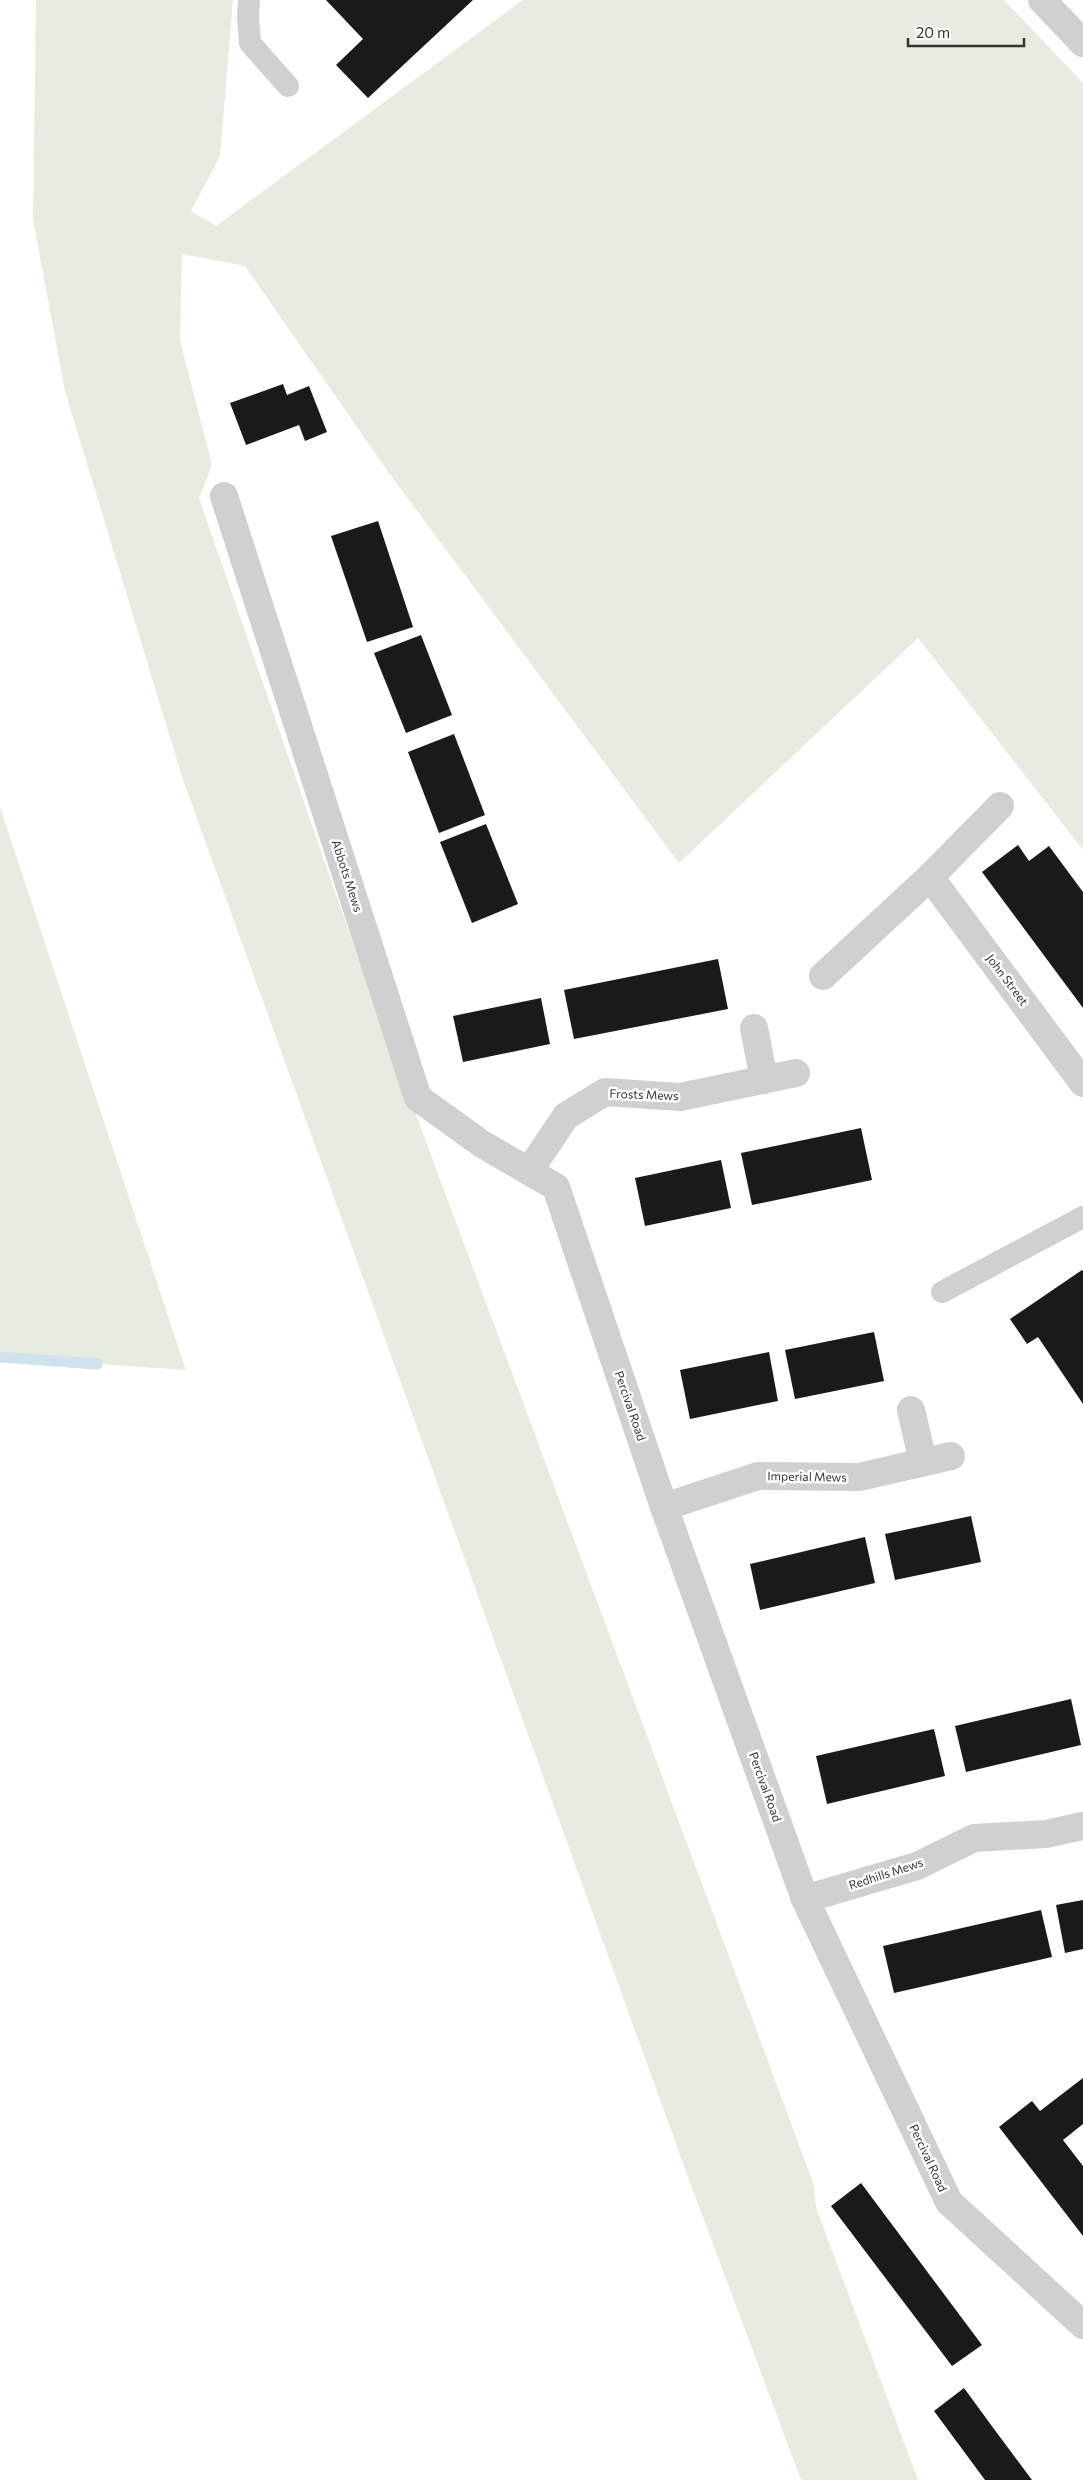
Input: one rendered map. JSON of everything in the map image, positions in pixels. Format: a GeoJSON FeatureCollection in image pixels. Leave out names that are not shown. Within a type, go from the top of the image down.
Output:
{"type":"FeatureCollection","features":[{"type":"Feature","properties":{"kind":"street"},"geometry":{"type":"LineString","coordinates":[[1042,0],[1083,43]]}},
{"type":"Feature","properties":{"kind":"street","name":"Abbots Mews"},"geometry":{"type":"LineString","coordinates":[[224,496],[418,1098],[482,1144],[556,1187]]}},
{"type":"Feature","properties":{"kind":"street"},"geometry":{"type":"LineString","coordinates":[[823,976],[930,877],[1000,806]]}},
{"type":"Feature","properties":{"kind":"street","name":"John Street"},"geometry":{"type":"LineString","coordinates":[[930,877],[1083,1083]]}},
{"type":"Feature","properties":{"kind":"street"},"geometry":{"type":"LineString","coordinates":[[754,1028],[764,1080]]}},
{"type":"Feature","properties":{"kind":"street","name":"Frosts Mews"},"geometry":{"type":"LineString","coordinates":[[529,1171],[566,1116],[605,1092],[680,1097],[796,1073]]}},
{"type":"Feature","properties":{"kind":"street","name":"Percival Road"},"geometry":{"type":"LineString","coordinates":[[556,1187],[664,1507],[806,1899],[949,2202],[1083,2325]]}},
{"type":"Feature","properties":{"kind":"street"},"geometry":{"type":"LineString","coordinates":[[911,1410],[923,1462]]}},
{"type":"Feature","properties":{"kind":"street","name":"Imperial Mews"},"geometry":{"type":"LineString","coordinates":[[664,1507],[758,1476],[859,1477],[951,1456]]}},
{"type":"Feature","properties":{"kind":"street","name":"Redhills Mews"},"geometry":{"type":"LineString","coordinates":[[806,1899],[917,1866],[974,1838],[1046,1834],[1083,1826]]}},
{"type":"Feature","properties":{"kind":"lane"},"geometry":{"type":"LineString","coordinates":[[249,0],[250,43],[288,86]]}},
{"type":"Feature","properties":{"kind":"lane"},"geometry":{"type":"LineString","coordinates":[[942,1292],[1083,1217]]}},
{"type":"Feature","properties":{"kind":"shaded area"},"geometry":{"type":"Polygon","coordinates":[[[36,0],[233,0],[220,156],[191,211],[216,226],[523,0],[1004,0],[1083,83],[1083,850],[918,638],[679,863],[389,473],[245,266],[182,254],[180,340],[212,465],[199,498],[360,964],[814,2185],[816,2208],[918,2480],[801,2480],[688,2177],[182,777],[65,391],[33,219],[36,0]]]}},
{"type":"Feature","properties":{"kind":"shaded area"},"geometry":{"type":"Polygon","coordinates":[[[0,807],[186,1370],[0,1357],[0,807]]]}},
{"type":"Feature","properties":{"kind":"building"},"geometry":{"type":"Polygon","coordinates":[[[326,0],[473,0],[368,98],[336,65],[363,39],[326,0]]]}},
{"type":"Feature","properties":{"kind":"building"},"geometry":{"type":"Polygon","coordinates":[[[283,384],[287,395],[309,386],[327,432],[305,441],[299,425],[246,445],[230,403],[283,384]]]}},
{"type":"Feature","properties":{"kind":"building"},"geometry":{"type":"Polygon","coordinates":[[[378,521],[413,627],[367,642],[331,536],[378,521]]]}},
{"type":"Feature","properties":{"kind":"building"},"geometry":{"type":"Polygon","coordinates":[[[421,635],[452,715],[406,733],[374,653],[421,635]]]}},
{"type":"Feature","properties":{"kind":"building"},"geometry":{"type":"Polygon","coordinates":[[[454,734],[485,815],[439,833],[408,752],[454,734]]]}},
{"type":"Feature","properties":{"kind":"building"},"geometry":{"type":"Polygon","coordinates":[[[486,824],[518,904],[472,923],[440,842],[486,824]]]}},
{"type":"Feature","properties":{"kind":"building"},"geometry":{"type":"Polygon","coordinates":[[[1018,845],[1029,861],[1049,846],[1083,892],[1083,1008],[982,872],[1018,845]]]}},
{"type":"Feature","properties":{"kind":"building"},"geometry":{"type":"Polygon","coordinates":[[[718,959],[728,1009],[574,1039],[564,990],[718,959]]]}},
{"type":"Feature","properties":{"kind":"building"},"geometry":{"type":"Polygon","coordinates":[[[541,998],[550,1044],[463,1062],[453,1016],[541,998]]]}},
{"type":"Feature","properties":{"kind":"building"},"geometry":{"type":"Polygon","coordinates":[[[861,1128],[872,1180],[752,1205],[741,1153],[861,1128]]]}},
{"type":"Feature","properties":{"kind":"building"},"geometry":{"type":"Polygon","coordinates":[[[721,1160],[731,1208],[645,1226],[635,1178],[721,1160]]]}},
{"type":"Feature","properties":{"kind":"building"},"geometry":{"type":"Polygon","coordinates":[[[1082,1270],[1083,1404],[1038,1337],[1027,1344],[1010,1319],[1082,1270]]]}},
{"type":"Feature","properties":{"kind":"building"},"geometry":{"type":"Polygon","coordinates":[[[874,1332],[884,1381],[795,1399],[785,1350],[874,1332]]]}},
{"type":"Feature","properties":{"kind":"building"},"geometry":{"type":"Polygon","coordinates":[[[769,1352],[778,1401],[690,1419],[680,1370],[769,1352]]]}},
{"type":"Feature","properties":{"kind":"building"},"geometry":{"type":"Polygon","coordinates":[[[971,1516],[981,1562],[895,1580],[885,1534],[971,1516]]]}},
{"type":"Feature","properties":{"kind":"building"},"geometry":{"type":"Polygon","coordinates":[[[865,1537],[875,1583],[760,1610],[750,1564],[865,1537]]]}},
{"type":"Feature","properties":{"kind":"building"},"geometry":{"type":"Polygon","coordinates":[[[1071,1699],[1081,1745],[966,1772],[955,1726],[1071,1699]]]}},
{"type":"Feature","properties":{"kind":"building"},"geometry":{"type":"Polygon","coordinates":[[[934,1729],[945,1776],[827,1804],[816,1756],[934,1729]]]}},
{"type":"Feature","properties":{"kind":"building"},"geometry":{"type":"Polygon","coordinates":[[[1083,1900],[1083,1949],[1065,1953],[1056,1905],[1083,1900]]]}},
{"type":"Feature","properties":{"kind":"building"},"geometry":{"type":"Polygon","coordinates":[[[1041,1910],[1052,1957],[894,1993],[883,1946],[1041,1910]]]}},
{"type":"Feature","properties":{"kind":"building"},"geometry":{"type":"Polygon","coordinates":[[[1083,2078],[1083,2124],[1063,2140],[1083,2166],[1083,2236],[999,2127],[1032,2101],[1040,2111],[1083,2078]]]}},
{"type":"Feature","properties":{"kind":"building"},"geometry":{"type":"Polygon","coordinates":[[[861,2183],[982,2345],[952,2366],[831,2206],[861,2183]]]}},
{"type":"Feature","properties":{"kind":"building"},"geometry":{"type":"Polygon","coordinates":[[[964,2388],[1032,2480],[985,2480],[934,2411],[964,2388]]]}},
{"type":"Feature","properties":{"kind":"waterway"},"geometry":{"type":"LineString","coordinates":[[0,1357],[97,1364]]}}]}
